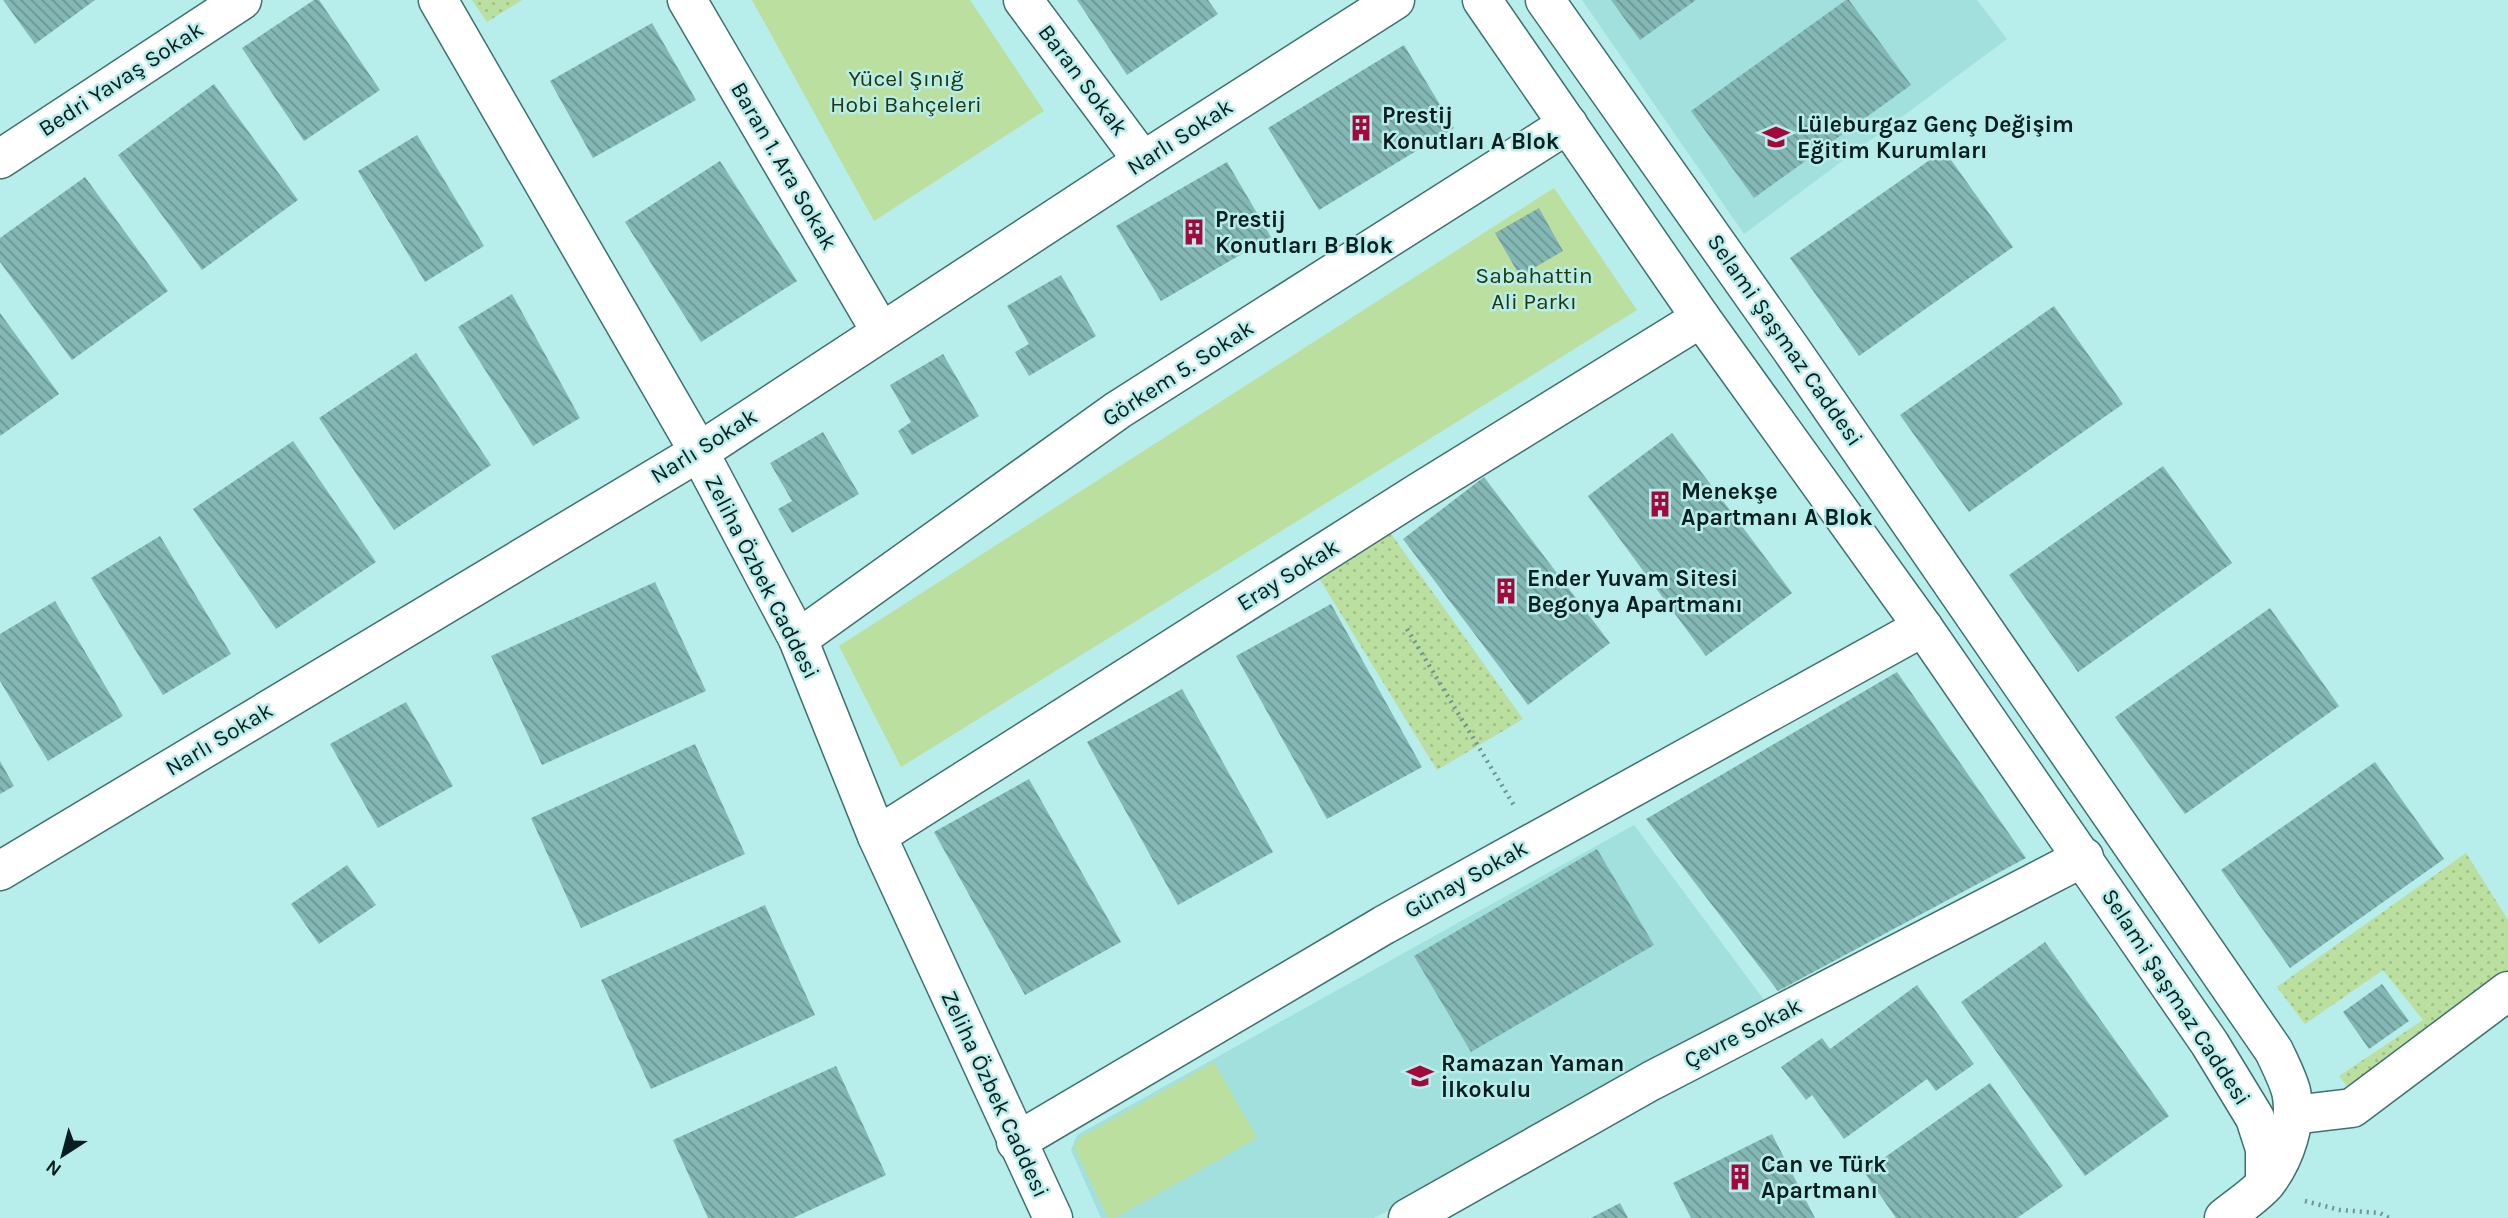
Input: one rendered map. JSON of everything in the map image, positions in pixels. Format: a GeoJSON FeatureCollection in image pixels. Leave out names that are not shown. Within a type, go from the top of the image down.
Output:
{"type":"FeatureCollection","features":[{"type":"Feature","properties":{"kind":"street","name":"Bedri Yavaş Sokak"},"geometry":{"type":"LineString","coordinates":[[0,159],[242,0]]}},
{"type":"Feature","properties":{"kind":"street","name":"Zeliha Özbek Caddesi"},"geometry":{"type":"LineString","coordinates":[[438,0],[699,452],[799,639],[877,836],[1053,1218]]}},
{"type":"Feature","properties":{"kind":"street","name":"Baran 1. Ara Sokak"},"geometry":{"type":"LineString","coordinates":[[687,0],[881,332]]}},
{"type":"Feature","properties":{"kind":"street","name":"Baran Sokak"},"geometry":{"type":"LineString","coordinates":[[1023,0],[1143,161]]}},
{"type":"Feature","properties":{"kind":"street","name":"Narlı Sokak"},"geometry":{"type":"LineString","coordinates":[[0,871],[699,452],[1143,161],[1395,0]]}},
{"type":"Feature","properties":{"kind":"street","name":"Selami Şaşmaz Caddesi"},"geometry":{"type":"LineString","coordinates":[[1482,0],[1701,318],[1923,626],[2210,1044],[2255,1118],[2265,1149],[2265,1184]]}},
{"type":"Feature","properties":{"kind":"street","name":"Selami Şaşmaz Caddesi"},"geometry":{"type":"LineString","coordinates":[[1545,0],[1799,360],[2264,1034],[2286,1077],[2293,1103],[2283,1152],[2265,1184]]}},
{"type":"Feature","properties":{"kind":"street","name":"Görkem 5. Sokak"},"geometry":{"type":"LineString","coordinates":[[799,639],[1118,410],[1568,124]]}},
{"type":"Feature","properties":{"kind":"street","name":"Eray Sokak"},"geometry":{"type":"LineString","coordinates":[[877,836],[1404,501],[1701,318]]}},
{"type":"Feature","properties":{"kind":"street","name":"Günay Sokak"},"geometry":{"type":"LineString","coordinates":[[1016,1142],[1384,925],[1923,626]]}},
{"type":"Feature","properties":{"kind":"street","name":"Çevre Sokak"},"geometry":{"type":"LineString","coordinates":[[1408,1218],[1651,1081],[2084,857]]}},
{"type":"Feature","properties":{"kind":"street"},"geometry":{"type":"LineString","coordinates":[[2292,1115],[2353,1108],[2508,990]]}},
{"type":"Feature","properties":{"kind":"street"},"geometry":{"type":"LineString","coordinates":[[2224,1218],[2265,1184]]}},
{"type":"Feature","properties":{"kind":"path"},"geometry":{"type":"LineString","coordinates":[[1408,629],[1535,841]]}},
{"type":"Feature","properties":{"kind":"path"},"geometry":{"type":"LineString","coordinates":[[2265,1184],[2305,1202],[2340,1210],[2381,1213],[2389,1218]]}},
{"type":"Feature","properties":{"kind":"shaded area","name":"Lüleburgaz Genç Değişim Eğitim Kurumları"},"geometry":{"type":"Polygon","coordinates":[[[1582,0],[1977,0],[2007,39],[1744,234],[1582,0]]]}},
{"type":"Feature","properties":{"kind":"shaded area","name":"Ramazan Yaman İlkokulu"},"geometry":{"type":"Polygon","coordinates":[[[1634,825],[1776,1016],[1374,1218],[1101,1218],[1071,1150],[1077,1135],[1634,825]]]}},
{"type":"Feature","properties":{"kind":"green space"},"geometry":{"type":"Polygon","coordinates":[[[472,0],[522,0],[487,22],[472,0]]]}},
{"type":"Feature","properties":{"kind":"green space","name":"Yücel Şınığ Hobi Bahçeleri"},"geometry":{"type":"Polygon","coordinates":[[[752,0],[970,0],[1044,111],[874,221],[752,0]]]}},
{"type":"Feature","properties":{"kind":"green space","name":"Sabahattin Ali Parkı"},"geometry":{"type":"Polygon","coordinates":[[[1554,188],[1637,310],[901,767],[839,646],[1554,188]]]}},
{"type":"Feature","properties":{"kind":"green space"},"geometry":{"type":"Polygon","coordinates":[[[1389,531],[1523,719],[1437,770],[1319,578],[1389,531]]]}},
{"type":"Feature","properties":{"kind":"green space"},"geometry":{"type":"Polygon","coordinates":[[[2466,853],[2508,920],[2508,973],[2356,1097],[2339,1076],[2423,1020],[2383,970],[2305,1024],[2277,987],[2466,853]]]}},
{"type":"Feature","properties":{"kind":"green space"},"geometry":{"type":"Polygon","coordinates":[[[1214,1062],[1257,1138],[1115,1218],[1108,1218],[1074,1147],[1079,1138],[1214,1062]]]}},
{"type":"Feature","properties":{"kind":"building"},"geometry":{"type":"Polygon","coordinates":[[[3,0],[95,0],[35,44],[3,0]]]}},
{"type":"Feature","properties":{"kind":"building"},"geometry":{"type":"Polygon","coordinates":[[[314,0],[319,0],[380,90],[304,141],[242,48],[314,0]]]}},
{"type":"Feature","properties":{"kind":"building"},"geometry":{"type":"Polygon","coordinates":[[[1077,0],[1208,0],[1218,14],[1127,75],[1077,0]]]}},
{"type":"Feature","properties":{"kind":"building"},"geometry":{"type":"Polygon","coordinates":[[[1611,0],[1696,0],[1640,40],[1611,0]]]}},
{"type":"Feature","properties":{"kind":"building"},"geometry":{"type":"Polygon","coordinates":[[[1849,0],[1911,85],[1754,198],[1691,111],[1849,0]]]}},
{"type":"Feature","properties":{"kind":"building"},"geometry":{"type":"Polygon","coordinates":[[[652,23],[696,100],[593,158],[550,81],[652,23]]]}},
{"type":"Feature","properties":{"kind":"building","name":"Prestij Konutları A Blok"},"geometry":{"type":"Polygon","coordinates":[[[1404,45],[1454,128],[1319,210],[1268,128],[1404,45]]]}},
{"type":"Feature","properties":{"kind":"building"},"geometry":{"type":"Polygon","coordinates":[[[214,84],[298,200],[202,270],[118,155],[214,84]]]}},
{"type":"Feature","properties":{"kind":"building"},"geometry":{"type":"Polygon","coordinates":[[[417,135],[484,246],[425,282],[358,171],[417,135]]]}},
{"type":"Feature","properties":{"kind":"building"},"geometry":{"type":"Polygon","coordinates":[[[1944,150],[2013,247],[1859,356],[1790,258],[1944,150]]]}},
{"type":"Feature","properties":{"kind":"building"},"geometry":{"type":"Polygon","coordinates":[[[720,161],[797,281],[701,342],[625,222],[720,161]]]}},
{"type":"Feature","properties":{"kind":"building","name":"Prestij Konutları B Blok"},"geometry":{"type":"Polygon","coordinates":[[[1227,162],[1271,237],[1161,301],[1116,226],[1227,162]]]}},
{"type":"Feature","properties":{"kind":"building"},"geometry":{"type":"Polygon","coordinates":[[[85,177],[168,291],[72,360],[0,262],[0,238],[85,177]]]}},
{"type":"Feature","properties":{"kind":"building"},"geometry":{"type":"Polygon","coordinates":[[[1539,208],[1563,251],[1520,276],[1495,233],[1539,208]]]}},
{"type":"Feature","properties":{"kind":"building"},"geometry":{"type":"Polygon","coordinates":[[[1061,275],[1096,336],[1029,376],[1015,352],[1029,344],[1007,306],[1061,275]]]}},
{"type":"Feature","properties":{"kind":"building"},"geometry":{"type":"Polygon","coordinates":[[[512,294],[580,418],[533,446],[458,327],[512,294]]]}},
{"type":"Feature","properties":{"kind":"building"},"geometry":{"type":"Polygon","coordinates":[[[2054,306],[2123,404],[1969,512],[1900,415],[2054,306]]]}},
{"type":"Feature","properties":{"kind":"building"},"geometry":{"type":"Polygon","coordinates":[[[0,313],[59,394],[0,436],[0,313]]]}},
{"type":"Feature","properties":{"kind":"building"},"geometry":{"type":"Polygon","coordinates":[[[416,353],[491,465],[394,530],[319,418],[416,353]]]}},
{"type":"Feature","properties":{"kind":"building"},"geometry":{"type":"Polygon","coordinates":[[[943,354],[979,416],[912,455],[898,431],[911,422],[890,385],[943,354]]]}},
{"type":"Feature","properties":{"kind":"building"},"geometry":{"type":"Polygon","coordinates":[[[823,432],[859,494],[792,533],[778,509],[792,501],[770,463],[823,432]]]}},
{"type":"Feature","properties":{"kind":"building"},"geometry":{"type":"Polygon","coordinates":[[[1672,433],[1792,593],[1706,656],[1588,496],[1672,433]]]}},
{"type":"Feature","properties":{"kind":"building"},"geometry":{"type":"Polygon","coordinates":[[[293,441],[376,562],[276,629],[193,509],[293,441]]]}},
{"type":"Feature","properties":{"kind":"building"},"geometry":{"type":"Polygon","coordinates":[[[2163,466],[2232,563],[2078,672],[2009,575],[2163,466]]]}},
{"type":"Feature","properties":{"kind":"building","name":"Ender Yuvam Sitesi Begonya Apartmanı"},"geometry":{"type":"Polygon","coordinates":[[[1484,477],[1610,643],[1528,705],[1403,539],[1484,477]]]}},
{"type":"Feature","properties":{"kind":"building"},"geometry":{"type":"Polygon","coordinates":[[[160,536],[231,654],[163,695],[91,578],[160,536]]]}},
{"type":"Feature","properties":{"kind":"building"},"geometry":{"type":"Polygon","coordinates":[[[655,582],[706,691],[542,765],[491,656],[655,582]]]}},
{"type":"Feature","properties":{"kind":"building"},"geometry":{"type":"Polygon","coordinates":[[[55,601],[123,716],[48,761],[0,681],[0,634],[55,601]]]}},
{"type":"Feature","properties":{"kind":"building"},"geometry":{"type":"Polygon","coordinates":[[[1331,604],[1422,767],[1327,819],[1236,656],[1331,604]]]}},
{"type":"Feature","properties":{"kind":"building"},"geometry":{"type":"Polygon","coordinates":[[[2270,608],[2339,706],[2185,814],[2115,717],[2270,608]]]}},
{"type":"Feature","properties":{"kind":"building"},"geometry":{"type":"Polygon","coordinates":[[[1897,672],[2026,858],[1778,991],[1646,819],[1897,672]]]}},
{"type":"Feature","properties":{"kind":"building"},"geometry":{"type":"Polygon","coordinates":[[[1182,689],[1273,852],[1178,905],[1087,742],[1182,689]]]}},
{"type":"Feature","properties":{"kind":"building"},"geometry":{"type":"Polygon","coordinates":[[[406,702],[453,786],[378,828],[330,744],[406,702]]]}},
{"type":"Feature","properties":{"kind":"building"},"geometry":{"type":"Polygon","coordinates":[[[695,744],[745,854],[581,928],[531,818],[695,744]]]}},
{"type":"Feature","properties":{"kind":"building"},"geometry":{"type":"Polygon","coordinates":[[[0,761],[14,786],[0,794],[0,761]]]}},
{"type":"Feature","properties":{"kind":"building"},"geometry":{"type":"Polygon","coordinates":[[[2375,762],[2444,859],[2290,968],[2221,870],[2375,762]]]}},
{"type":"Feature","properties":{"kind":"building"},"geometry":{"type":"Polygon","coordinates":[[[1029,779],[1121,942],[1025,995],[934,832],[1029,779]]]}},
{"type":"Feature","properties":{"kind":"building"},"geometry":{"type":"Polygon","coordinates":[[[1597,849],[1654,945],[1471,1052],[1414,956],[1597,849]]]}},
{"type":"Feature","properties":{"kind":"building"},"geometry":{"type":"Polygon","coordinates":[[[347,865],[376,905],[319,944],[291,904],[347,865]]]}},
{"type":"Feature","properties":{"kind":"building"},"geometry":{"type":"Polygon","coordinates":[[[765,905],[815,1015],[651,1089],[601,980],[765,905]]]}},
{"type":"Feature","properties":{"kind":"building"},"geometry":{"type":"Polygon","coordinates":[[[2045,942],[2169,1116],[2085,1176],[1961,1002],[2045,942]]]}},
{"type":"Feature","properties":{"kind":"building"},"geometry":{"type":"Polygon","coordinates":[[[2382,984],[2409,1021],[2369,1049],[2343,1012],[2382,984]]]}},
{"type":"Feature","properties":{"kind":"building"},"geometry":{"type":"Polygon","coordinates":[[[1917,985],[1974,1064],[1936,1091],[1927,1079],[1844,1139],[1812,1095],[1806,1100],[1781,1067],[1822,1038],[1830,1049],[1917,985]]]}},
{"type":"Feature","properties":{"kind":"building"},"geometry":{"type":"Polygon","coordinates":[[[836,1066],[886,1175],[793,1218],[708,1218],[673,1140],[836,1066]]]}},
{"type":"Feature","properties":{"kind":"building"},"geometry":{"type":"Polygon","coordinates":[[[1990,1083],[2063,1186],[2017,1218],[1896,1218],[1864,1172],[1990,1083]]]}},
{"type":"Feature","properties":{"kind":"building","name":"Can ve Türk Apartmanı"},"geometry":{"type":"Polygon","coordinates":[[[1772,1134],[1815,1218],[1691,1218],[1673,1183],[1772,1134]]]}},
{"type":"Feature","properties":{"kind":"building"},"geometry":{"type":"Polygon","coordinates":[[[1620,1203],[1628,1218],[1591,1218],[1620,1203]]]}},
{"type":"Feature","properties":{"kind":"place","name":"Prestij Konutları A Blok"},"geometry":{"type":"Point","coordinates":[1361,128]}},
{"type":"Feature","properties":{"kind":"place","name":"Lüleburgaz Genç Değişim Eğitim Kurumları"},"geometry":{"type":"Point","coordinates":[1776,137]}},
{"type":"Feature","properties":{"kind":"place","name":"Prestij Konutları B Blok"},"geometry":{"type":"Point","coordinates":[1194,232]}},
{"type":"Feature","properties":{"kind":"place","name":"Menekşe Apartmanı A Blok"},"geometry":{"type":"Point","coordinates":[1660,504]}},
{"type":"Feature","properties":{"kind":"place","name":"Ender Yuvam Sitesi Begonya Apartmanı"},"geometry":{"type":"Point","coordinates":[1506,591]}},
{"type":"Feature","properties":{"kind":"place","name":"Ramazan Yaman İlkokulu"},"geometry":{"type":"Point","coordinates":[1420,1076]}},
{"type":"Feature","properties":{"kind":"place","name":"Can ve Türk Apartmanı"},"geometry":{"type":"Point","coordinates":[1740,1177]}}]}
